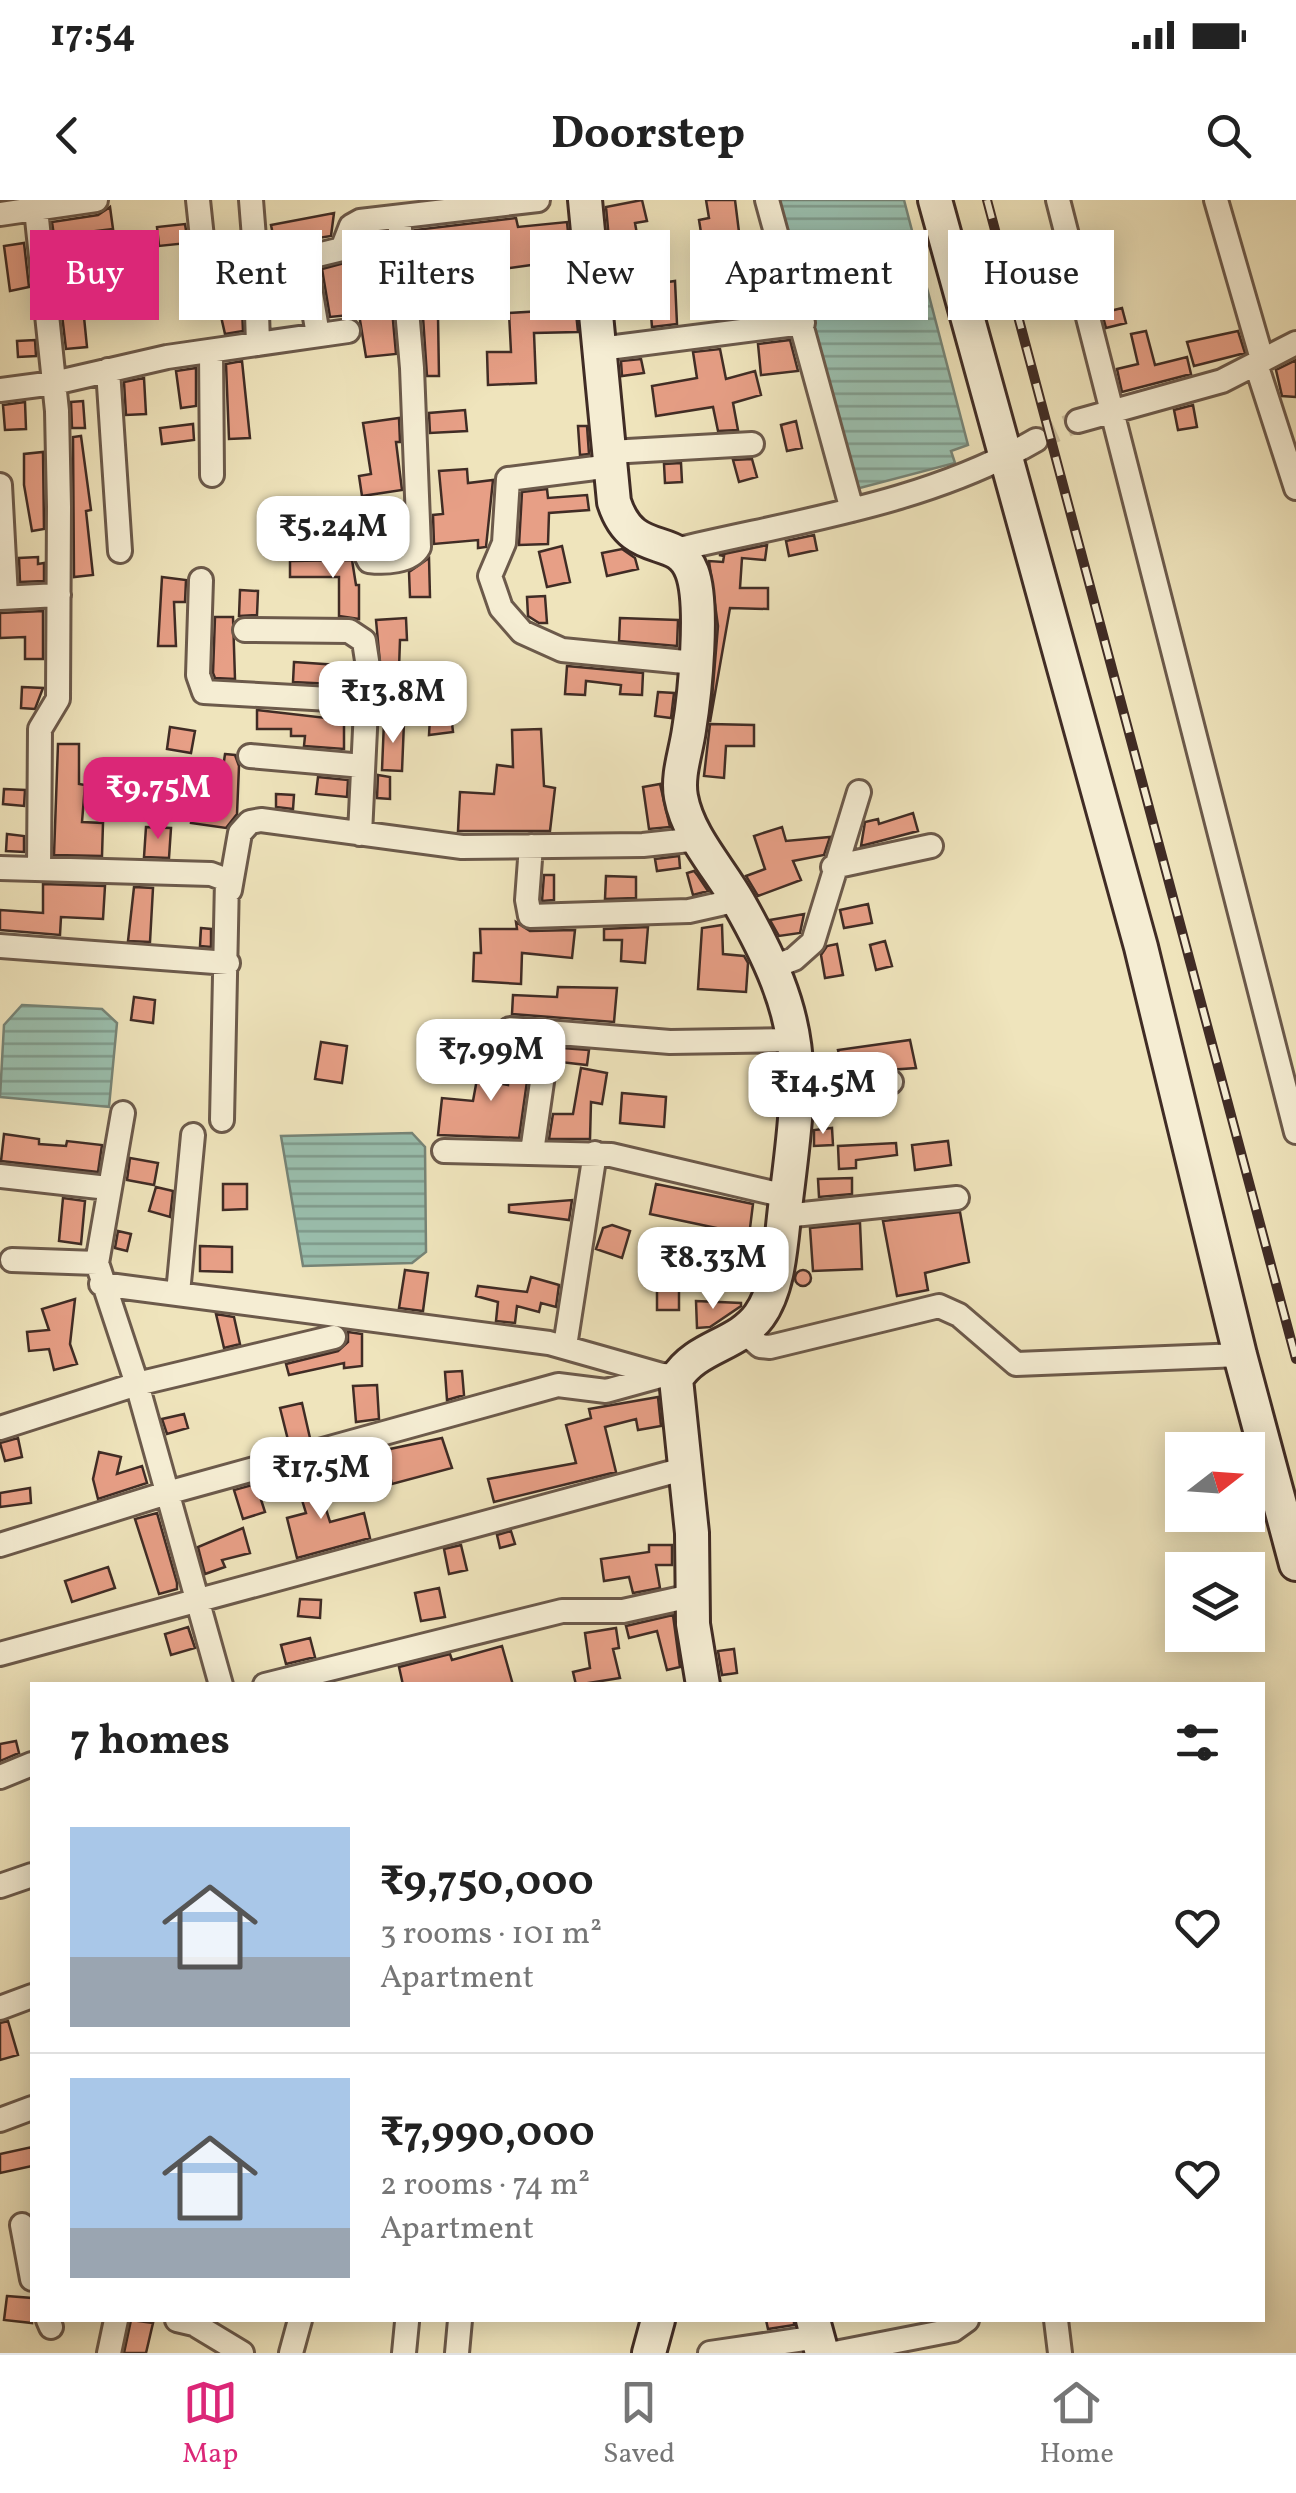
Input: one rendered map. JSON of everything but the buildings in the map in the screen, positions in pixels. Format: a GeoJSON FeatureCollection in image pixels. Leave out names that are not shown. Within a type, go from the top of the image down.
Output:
{"type":"FeatureCollection","features":[{"type":"Feature","properties":{"kind":"street"},"geometry":{"type":"LineString","coordinates":[[0,214],[96,200]]}},
{"type":"Feature","properties":{"kind":"street"},"geometry":{"type":"LineString","coordinates":[[198,200],[201,230]]}},
{"type":"Feature","properties":{"kind":"street"},"geometry":{"type":"LineString","coordinates":[[251,200],[253,230]]}},
{"type":"Feature","properties":{"kind":"street"},"geometry":{"type":"LineString","coordinates":[[322,254],[342,249],[351,226],[360,221],[399,217],[427,207],[538,200]]}},
{"type":"Feature","properties":{"kind":"street"},"geometry":{"type":"LineString","coordinates":[[585,200],[621,524],[638,540],[675,550],[852,510],[1022,448]]}},
{"type":"Feature","properties":{"kind":"street"},"geometry":{"type":"LineString","coordinates":[[767,200],[852,510]]}},
{"type":"Feature","properties":{"kind":"street"},"geometry":{"type":"LineString","coordinates":[[935,200],[1022,448],[1240,1355],[1296,1564]]}},
{"type":"Feature","properties":{"kind":"street"},"geometry":{"type":"LineString","coordinates":[[1058,200],[1296,1132]]}},
{"type":"Feature","properties":{"kind":"street"},"geometry":{"type":"LineString","coordinates":[[1216,200],[1296,488]]}},
{"type":"Feature","properties":{"kind":"street"},"geometry":{"type":"LineString","coordinates":[[36,209],[54,383],[59,595],[58,699],[40,729],[39,869]]}},
{"type":"Feature","properties":{"kind":"street"},"geometry":{"type":"LineString","coordinates":[[274,540],[358,540],[364,556],[378,562],[410,558],[420,547],[412,368],[399,217]]}},
{"type":"Feature","properties":{"kind":"street"},"geometry":{"type":"LineString","coordinates":[[257,320],[258,344]]}},
{"type":"Feature","properties":{"kind":"street"},"geometry":{"type":"LineString","coordinates":[[315,320],[318,336]]}},
{"type":"Feature","properties":{"kind":"street"},"geometry":{"type":"LineString","coordinates":[[600,348],[803,323]]}},
{"type":"Feature","properties":{"kind":"street"},"geometry":{"type":"LineString","coordinates":[[0,390],[54,383],[212,350],[348,331]]}},
{"type":"Feature","properties":{"kind":"street"},"geometry":{"type":"LineString","coordinates":[[1078,421],[1198,390],[1244,373],[1296,343]]}},
{"type":"Feature","properties":{"kind":"street"},"geometry":{"type":"LineString","coordinates":[[212,350],[212,475]]}},
{"type":"Feature","properties":{"kind":"street"},"geometry":{"type":"LineString","coordinates":[[108,370],[120,551]]}},
{"type":"Feature","properties":{"kind":"street"},"geometry":{"type":"LineString","coordinates":[[695,663],[562,650],[539,643],[522,632],[493,592],[491,566],[504,542],[508,479],[611,459],[752,444]]}},
{"type":"Feature","properties":{"kind":"street"},"geometry":{"type":"LineString","coordinates":[[0,485],[3,598],[59,595]]}},
{"type":"Feature","properties":{"kind":"street"},"geometry":{"type":"LineString","coordinates":[[0,1545],[167,1493],[558,1384],[606,1391],[670,1377],[697,1355],[743,1331],[759,1316],[769,1295],[785,1206],[799,1094],[796,1040],[773,968],[738,900],[699,839],[681,797],[695,663],[696,588],[692,570],[675,550]]}},
{"type":"Feature","properties":{"kind":"street"},"geometry":{"type":"LineString","coordinates":[[200,580],[198,674],[204,692],[366,701]]}},
{"type":"Feature","properties":{"kind":"street"},"geometry":{"type":"LineString","coordinates":[[244,630],[359,634],[367,652],[360,834]]}},
{"type":"Feature","properties":{"kind":"street"},"geometry":{"type":"LineString","coordinates":[[250,756],[363,766]]}},
{"type":"Feature","properties":{"kind":"street"},"geometry":{"type":"LineString","coordinates":[[773,968],[794,959],[813,942],[859,792]]}},
{"type":"Feature","properties":{"kind":"street"},"geometry":{"type":"LineString","coordinates":[[222,1120],[230,890],[240,833],[250,822],[462,847],[699,839]]}},
{"type":"Feature","properties":{"kind":"street"},"geometry":{"type":"LineString","coordinates":[[530,846],[530,916],[689,911],[738,900]]}},
{"type":"Feature","properties":{"kind":"street"},"geometry":{"type":"LineString","coordinates":[[833,868],[930,846]]}},
{"type":"Feature","properties":{"kind":"street"},"geometry":{"type":"LineString","coordinates":[[0,868],[220,875],[230,890]]}},
{"type":"Feature","properties":{"kind":"street"},"geometry":{"type":"LineString","coordinates":[[0,946],[228,963]]}},
{"type":"Feature","properties":{"kind":"street"},"geometry":{"type":"LineString","coordinates":[[510,1029],[670,1042],[796,1040]]}},
{"type":"Feature","properties":{"kind":"street"},"geometry":{"type":"LineString","coordinates":[[532,1152],[549,1033]]}},
{"type":"Feature","properties":{"kind":"street"},"geometry":{"type":"LineString","coordinates":[[799,1094],[891,1082]]}},
{"type":"Feature","properties":{"kind":"street"},"geometry":{"type":"LineString","coordinates":[[123,1114],[108,1188],[99,1273],[137,1384],[220,1682]]}},
{"type":"Feature","properties":{"kind":"street"},"geometry":{"type":"LineString","coordinates":[[178,1292],[193,1135]]}},
{"type":"Feature","properties":{"kind":"street"},"geometry":{"type":"LineString","coordinates":[[444,1151],[595,1153],[785,1206],[957,1198]]}},
{"type":"Feature","properties":{"kind":"street"},"geometry":{"type":"LineString","coordinates":[[565,1346],[595,1153]]}},
{"type":"Feature","properties":{"kind":"street"},"geometry":{"type":"LineString","coordinates":[[0,1176],[108,1188]]}},
{"type":"Feature","properties":{"kind":"street"},"geometry":{"type":"LineString","coordinates":[[12,1260],[99,1273],[178,1292],[565,1346],[670,1377]]}},
{"type":"Feature","properties":{"kind":"street"},"geometry":{"type":"LineString","coordinates":[[743,1331],[760,1346],[770,1347],[939,1306],[960,1315],[1016,1364],[1240,1355]]}},
{"type":"Feature","properties":{"kind":"street"},"geometry":{"type":"LineString","coordinates":[[0,1428],[137,1384],[334,1337]]}},
{"type":"Feature","properties":{"kind":"street"},"geometry":{"type":"LineString","coordinates":[[670,1377],[687,1468],[691,1596],[704,1682]]}},
{"type":"Feature","properties":{"kind":"street"},"geometry":{"type":"LineString","coordinates":[[0,1654],[195,1598],[687,1468]]}},
{"type":"Feature","properties":{"kind":"street"},"geometry":{"type":"LineString","coordinates":[[276,1682],[562,1611],[623,1610],[691,1596]]}},
{"type":"Feature","properties":{"kind":"street"},"geometry":{"type":"LineString","coordinates":[[0,1776],[30,1765]]}},
{"type":"Feature","properties":{"kind":"street"},"geometry":{"type":"LineString","coordinates":[[0,1886],[30,1876]]}},
{"type":"Feature","properties":{"kind":"street"},"geometry":{"type":"LineString","coordinates":[[0,2008],[30,1997]]}},
{"type":"Feature","properties":{"kind":"street"},"geometry":{"type":"LineString","coordinates":[[0,2120],[30,2109]]}},
{"type":"Feature","properties":{"kind":"street"},"geometry":{"type":"LineString","coordinates":[[18,2225],[30,2271]]}},
{"type":"Feature","properties":{"kind":"street"},"geometry":{"type":"LineString","coordinates":[[108,2353],[116,2322]]}},
{"type":"Feature","properties":{"kind":"street"},"geometry":{"type":"LineString","coordinates":[[191,2322],[242,2353]]}},
{"type":"Feature","properties":{"kind":"street"},"geometry":{"type":"LineString","coordinates":[[291,2353],[299,2322]]}},
{"type":"Feature","properties":{"kind":"street"},"geometry":{"type":"LineString","coordinates":[[404,2353],[406,2322]]}},
{"type":"Feature","properties":{"kind":"street"},"geometry":{"type":"LineString","coordinates":[[457,2353],[460,2322]]}},
{"type":"Feature","properties":{"kind":"street"},"geometry":{"type":"LineString","coordinates":[[648,2353],[657,2322]]}},
{"type":"Feature","properties":{"kind":"street"},"geometry":{"type":"LineString","coordinates":[[710,2353],[953,2330],[964,2322]]}},
{"type":"Feature","properties":{"kind":"street"},"geometry":{"type":"LineString","coordinates":[[1056,2322],[1060,2353]]}},
{"type":"Feature","properties":{"kind":"shaded area"},"geometry":{"type":"Polygon","coordinates":[[[775,200],[904,200],[912,230],[783,230],[775,200]]]}},
{"type":"Feature","properties":{"kind":"shaded area"},"geometry":{"type":"Polygon","coordinates":[[[928,292],[968,445],[951,451],[955,463],[856,489],[809,320],[928,320],[928,292]]]}},
{"type":"Feature","properties":{"kind":"shaded area"},"geometry":{"type":"Polygon","coordinates":[[[22,1005],[102,1009],[117,1023],[109,1107],[0,1097],[4,1025],[22,1005]]]}},
{"type":"Feature","properties":{"kind":"shaded area"},"geometry":{"type":"Polygon","coordinates":[[[412,1133],[425,1147],[426,1252],[412,1263],[303,1266],[281,1136],[412,1133]]]}},
{"type":"Feature","properties":{"kind":"tunnel"},"geometry":{"type":"LineString","coordinates":[[1036,440],[1078,421]]}},
{"type":"Feature","properties":{"kind":"railway"},"geometry":{"type":"LineString","coordinates":[[987,200],[1296,1359]]}}]}
